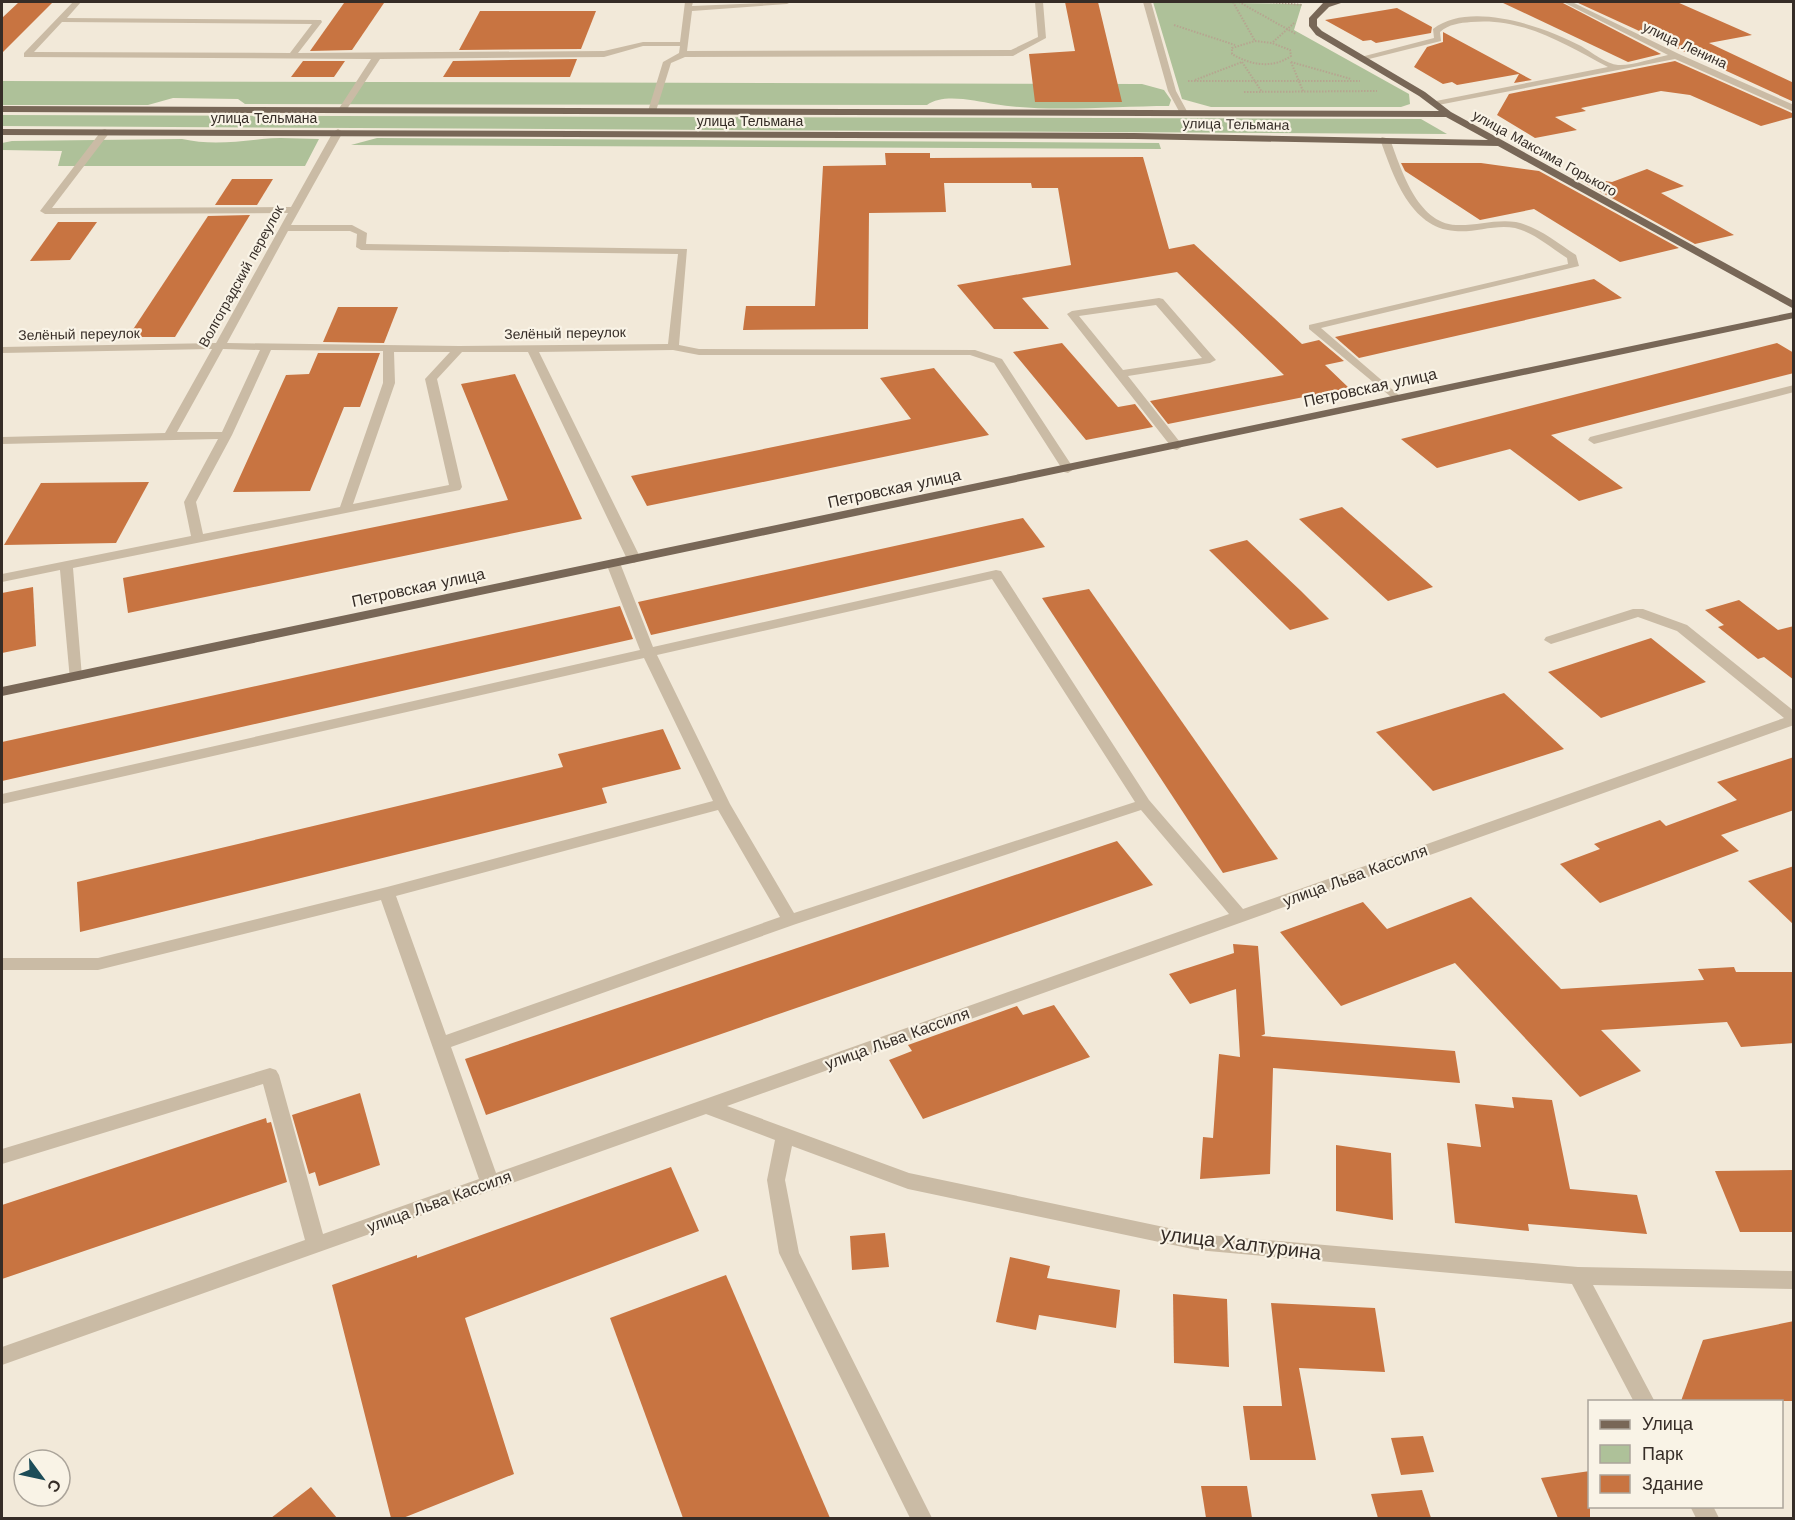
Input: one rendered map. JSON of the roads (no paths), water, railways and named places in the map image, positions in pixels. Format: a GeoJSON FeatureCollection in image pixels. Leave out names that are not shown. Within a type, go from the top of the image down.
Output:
{"type":"FeatureCollection","features":[{"type":"Feature","properties":{"kind":"main road","name":"улица Максима Горького"},"geometry":{"type":"LineString","coordinates":[[1340,2],[1326,5],[1313,18],[1313,26],[1319,33],[1436,104],[1448,114],[1794,306]]}},
{"type":"Feature","properties":{"kind":"main road","name":"улица Тельмана"},"geometry":{"type":"LineString","coordinates":[[2,109],[1448,114]]}},
{"type":"Feature","properties":{"kind":"main road","name":"улица Тельмана"},"geometry":{"type":"LineString","coordinates":[[2,132],[338,132],[1385,139],[1498,142]]}},
{"type":"Feature","properties":{"kind":"main road","name":"Петровская улица"},"geometry":{"type":"LineString","coordinates":[[2,692],[1794,315]]}},
{"type":"Feature","properties":{"kind":"street"},"geometry":{"type":"LineString","coordinates":[[77,2],[27,55],[604,54],[643,44],[684,44]]}},
{"type":"Feature","properties":{"kind":"street"},"geometry":{"type":"LineString","coordinates":[[683,54],[689,5],[787,2]]}},
{"type":"Feature","properties":{"kind":"street"},"geometry":{"type":"LineString","coordinates":[[652,111],[667,62],[683,54],[1013,53],[1042,38],[1039,2]]}},
{"type":"Feature","properties":{"kind":"street"},"geometry":{"type":"LineString","coordinates":[[1147,2],[1172,91],[1184,113]]}},
{"type":"Feature","properties":{"kind":"street","name":"улица Ленина"},"geometry":{"type":"LineString","coordinates":[[1567,2],[1676,56],[1794,109]]}},
{"type":"Feature","properties":{"kind":"street"},"geometry":{"type":"LineString","coordinates":[[1361,58],[1438,39],[1436,31],[1443,24],[1488,16],[1526,23],[1614,67]]}},
{"type":"Feature","properties":{"kind":"street"},"geometry":{"type":"LineString","coordinates":[[60,20],[318,22],[292,56]]}},
{"type":"Feature","properties":{"kind":"street"},"geometry":{"type":"LineString","coordinates":[[342,110],[377,56]]}},
{"type":"Feature","properties":{"kind":"street"},"geometry":{"type":"LineString","coordinates":[[1436,104],[1676,56]]}},
{"type":"Feature","properties":{"kind":"street"},"geometry":{"type":"LineString","coordinates":[[105,132],[45,211],[295,210]]}},
{"type":"Feature","properties":{"kind":"street","name":"Волгоградский переулок"},"geometry":{"type":"LineString","coordinates":[[170,435],[338,132]]}},
{"type":"Feature","properties":{"kind":"street"},"geometry":{"type":"LineString","coordinates":[[1385,139],[1402,184],[1424,217],[1453,229],[1503,223],[1526,228],[1572,257],[1574,266],[1313,327],[1396,398]]}},
{"type":"Feature","properties":{"kind":"street"},"geometry":{"type":"LineString","coordinates":[[285,228],[352,228],[362,233],[361,247],[683,250],[673,347]]}},
{"type":"Feature","properties":{"kind":"street"},"geometry":{"type":"LineString","coordinates":[[1120,374],[1210,360],[1159,301],[1072,314],[1177,446]]}},
{"type":"Feature","properties":{"kind":"street","name":"Зелёный переулок"},"geometry":{"type":"LineString","coordinates":[[2,351],[219,346],[459,349],[673,347],[699,352],[971,352],[998,360],[1068,469]]}},
{"type":"Feature","properties":{"kind":"street"},"geometry":{"type":"LineString","coordinates":[[198,539],[190,502],[226,435],[267,347]]}},
{"type":"Feature","properties":{"kind":"street"},"geometry":{"type":"LineString","coordinates":[[345,509],[389,383],[388,348]]}},
{"type":"Feature","properties":{"kind":"street"},"geometry":{"type":"LineString","coordinates":[[532,348],[634,559]]}},
{"type":"Feature","properties":{"kind":"street"},"geometry":{"type":"LineString","coordinates":[[2,578],[456,487],[431,379],[459,349]]}},
{"type":"Feature","properties":{"kind":"street"},"geometry":{"type":"LineString","coordinates":[[1594,440],[1794,388]]}},
{"type":"Feature","properties":{"kind":"street"},"geometry":{"type":"LineString","coordinates":[[2,440],[226,435]]}},
{"type":"Feature","properties":{"kind":"street"},"geometry":{"type":"LineString","coordinates":[[613,563],[649,654],[722,804],[790,920]]}},
{"type":"Feature","properties":{"kind":"street"},"geometry":{"type":"LineString","coordinates":[[66,565],[75,676]]}},
{"type":"Feature","properties":{"kind":"street"},"geometry":{"type":"LineString","coordinates":[[2,799],[996,574],[1144,804],[1240,916]]}},
{"type":"Feature","properties":{"kind":"street"},"geometry":{"type":"LineString","coordinates":[[1551,640],[1638,612],[1682,628],[1794,719]]}},
{"type":"Feature","properties":{"kind":"street","name":"улица Льва Кассиля"},"geometry":{"type":"LineString","coordinates":[[2,1356],[1794,719]]}},
{"type":"Feature","properties":{"kind":"street"},"geometry":{"type":"LineString","coordinates":[[2,964],[98,964],[387,893],[722,804]]}},
{"type":"Feature","properties":{"kind":"street"},"geometry":{"type":"LineString","coordinates":[[439,1044],[790,920],[1144,804]]}},
{"type":"Feature","properties":{"kind":"street"},"geometry":{"type":"LineString","coordinates":[[387,893],[490,1183]]}},
{"type":"Feature","properties":{"kind":"street"},"geometry":{"type":"LineString","coordinates":[[2,1156],[270,1075],[316,1245]]}},
{"type":"Feature","properties":{"kind":"street","name":"улица Халтурина"},"geometry":{"type":"LineString","coordinates":[[705,1106],[908,1181],[1197,1242],[1578,1276],[1794,1280]]}},
{"type":"Feature","properties":{"kind":"street"},"geometry":{"type":"LineString","coordinates":[[785,1136],[776,1180],[789,1253],[921,1518]]}},
{"type":"Feature","properties":{"kind":"street"},"geometry":{"type":"LineString","coordinates":[[1578,1276],[1644,1400]]}}]}
